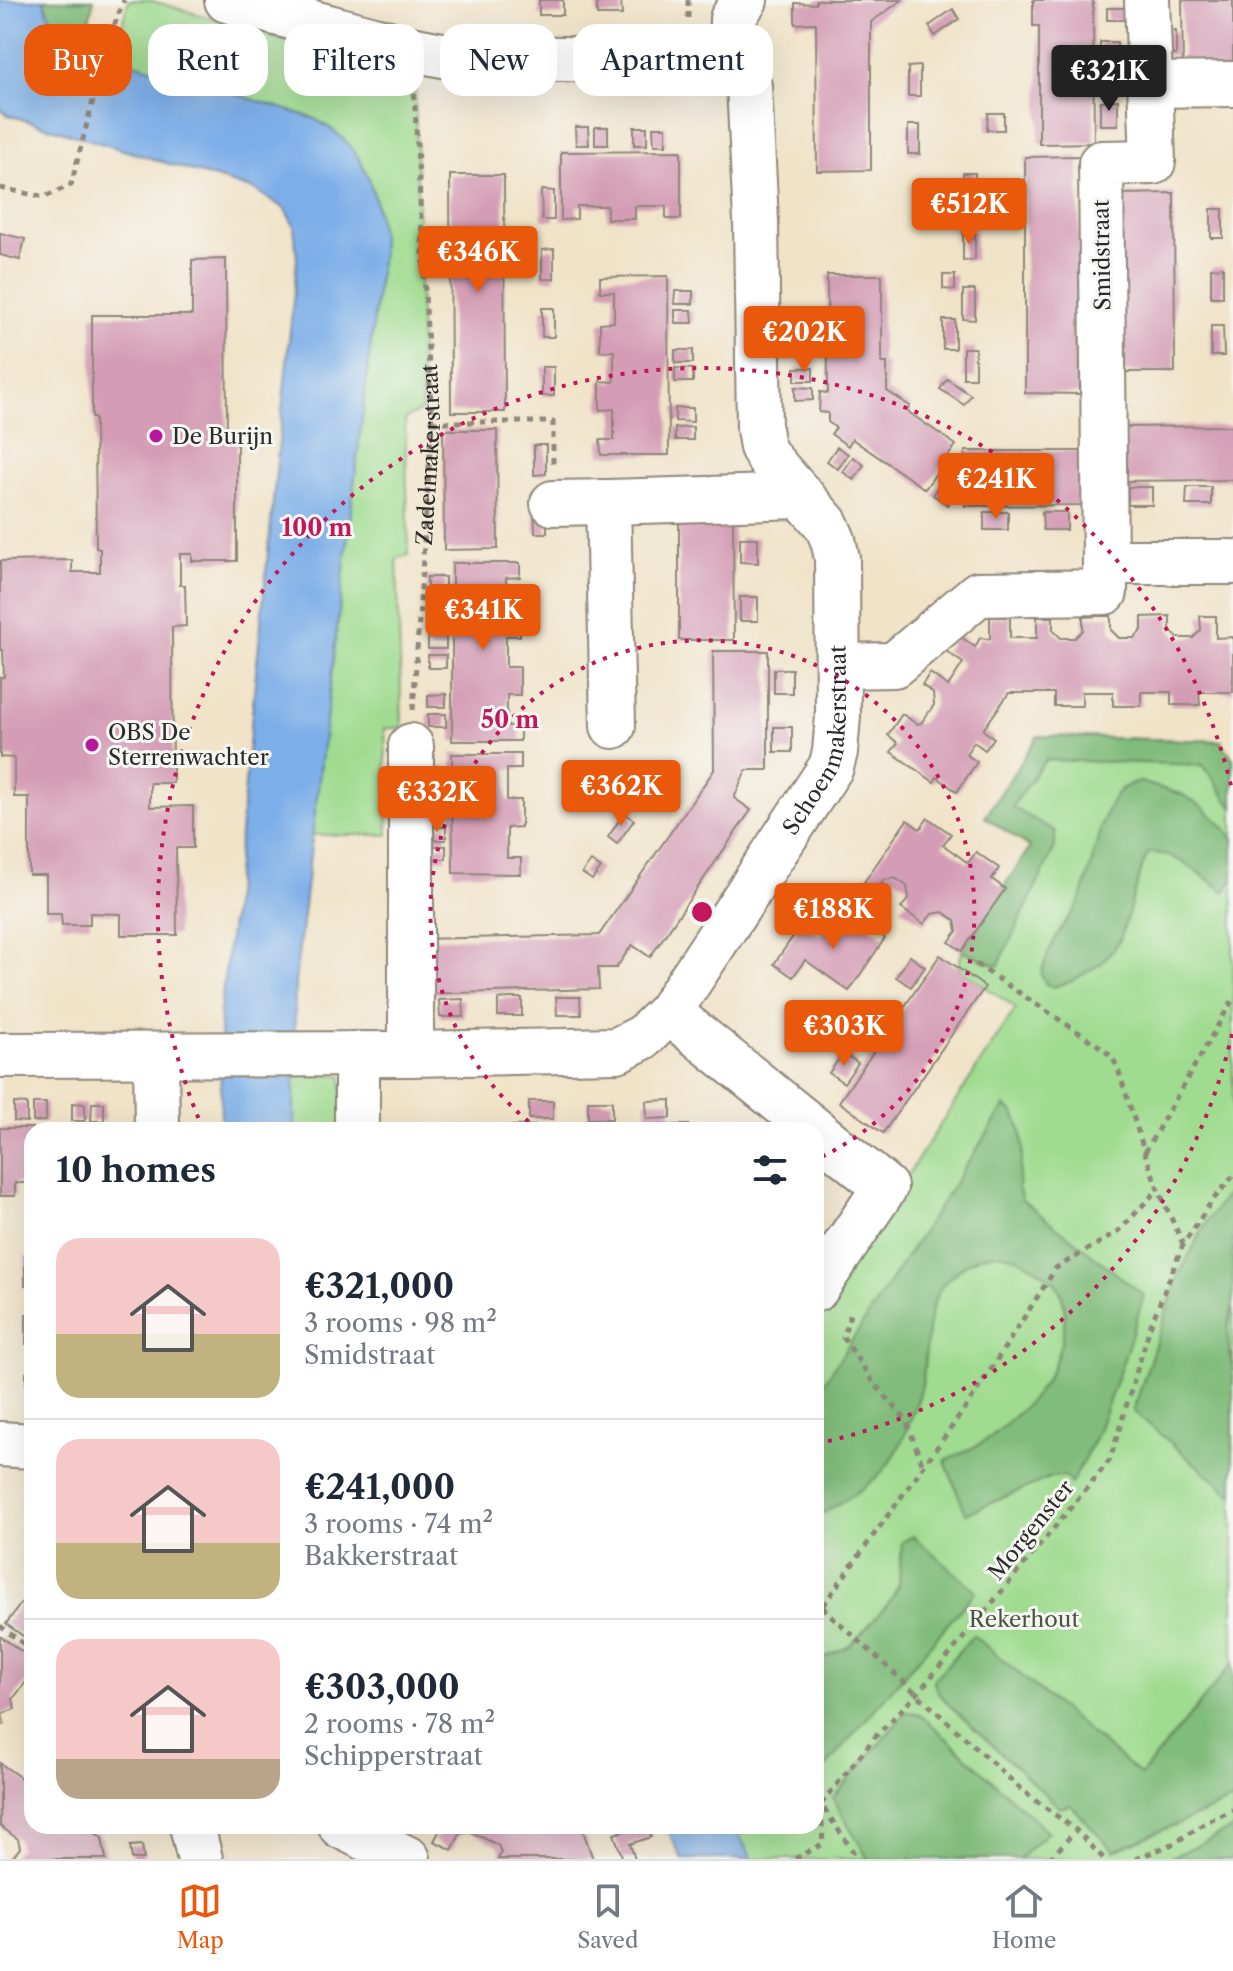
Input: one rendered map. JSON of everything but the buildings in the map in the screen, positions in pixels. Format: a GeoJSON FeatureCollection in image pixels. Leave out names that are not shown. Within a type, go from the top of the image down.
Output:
{"type":"FeatureCollection","features":[{"type":"Feature","properties":{"kind":"street"},"geometry":{"type":"LineString","coordinates":[[227,0],[317,24]]}},
{"type":"Feature","properties":{"kind":"street"},"geometry":{"type":"LineString","coordinates":[[732,24],[745,0]]}},
{"type":"Feature","properties":{"kind":"street","name":"Smidstraat"},"geometry":{"type":"LineString","coordinates":[[1105,562],[1101,163],[1153,162],[1147,0]]}},
{"type":"Feature","properties":{"kind":"street"},"geometry":{"type":"LineString","coordinates":[[424,51],[453,57],[573,59]]}},
{"type":"Feature","properties":{"kind":"street"},"geometry":{"type":"LineString","coordinates":[[1150,85],[1233,84]]}},
{"type":"Feature","properties":{"kind":"street","name":"Schoenmakerstraat"},"geometry":{"type":"LineString","coordinates":[[156,1056],[617,1050],[643,1037],[669,1012],[831,767],[837,735],[837,558],[826,524],[762,447],[750,96]]}},
{"type":"Feature","properties":{"kind":"street"},"geometry":{"type":"LineString","coordinates":[[553,503],[802,496]]}},
{"type":"Feature","properties":{"kind":"street"},"geometry":{"type":"LineString","coordinates":[[608,502],[613,726]]}},
{"type":"Feature","properties":{"kind":"street"},"geometry":{"type":"LineString","coordinates":[[838,666],[894,665],[978,594],[1105,592],[1105,562],[1233,562]]}},
{"type":"Feature","properties":{"kind":"street"},"geometry":{"type":"LineString","coordinates":[[411,746],[411,1054]]}},
{"type":"Feature","properties":{"kind":"street"},"geometry":{"type":"LineString","coordinates":[[669,1012],[806,1122]]}},
{"type":"Feature","properties":{"kind":"street"},"geometry":{"type":"LineString","coordinates":[[357,1054],[357,1122]]}},
{"type":"Feature","properties":{"kind":"street"},"geometry":{"type":"LineString","coordinates":[[0,1055],[156,1056],[157,1122]]}},
{"type":"Feature","properties":{"kind":"street"},"geometry":{"type":"LineString","coordinates":[[824,1137],[885,1187],[834,1297]]}},
{"type":"Feature","properties":{"kind":"street"},"geometry":{"type":"LineString","coordinates":[[0,1444],[24,1446]]}},
{"type":"Feature","properties":{"kind":"street"},"geometry":{"type":"LineString","coordinates":[[194,1834],[200,1859]]}},
{"type":"Feature","properties":{"kind":"street"},"geometry":{"type":"LineString","coordinates":[[342,1839],[408,1859]]}},
{"type":"Feature","properties":{"kind":"path"},"geometry":{"type":"LineString","coordinates":[[0,188],[45,197],[71,185],[109,39],[124,0]]}},
{"type":"Feature","properties":{"kind":"path","name":"Zadelmakerstraat"},"geometry":{"type":"LineString","coordinates":[[411,746],[432,422],[414,96]]}},
{"type":"Feature","properties":{"kind":"path"},"geometry":{"type":"LineString","coordinates":[[432,422],[553,422],[553,503]]}},
{"type":"Feature","properties":{"kind":"path"},"geometry":{"type":"LineString","coordinates":[[976,964],[1111,1056],[1158,1189],[1183,1245]]}},
{"type":"Feature","properties":{"kind":"path"},"geometry":{"type":"LineString","coordinates":[[1145,1153],[1233,999]]}},
{"type":"Feature","properties":{"kind":"path","name":"Morgenster"},"geometry":{"type":"LineString","coordinates":[[824,1795],[917,1694],[1110,1460],[1150,1327],[1183,1245],[1233,1176]]}},
{"type":"Feature","properties":{"kind":"path"},"geometry":{"type":"LineString","coordinates":[[824,1604],[969,1403],[1056,1268],[1118,1232],[1158,1189]]}},
{"type":"Feature","properties":{"kind":"path"},"geometry":{"type":"LineString","coordinates":[[834,1297],[843,1337],[873,1382],[906,1420],[924,1467]]}},
{"type":"Feature","properties":{"kind":"path"},"geometry":{"type":"LineString","coordinates":[[824,1609],[1023,1791],[1076,1830],[1104,1859]]}},
{"type":"Feature","properties":{"kind":"path"},"geometry":{"type":"LineString","coordinates":[[0,1626],[24,1644]]}},
{"type":"Feature","properties":{"kind":"path"},"geometry":{"type":"LineString","coordinates":[[1135,1859],[1175,1843],[1208,1821],[1233,1810]]}},
{"type":"Feature","properties":{"kind":"path"},"geometry":{"type":"LineString","coordinates":[[824,1811],[858,1859]]}},
{"type":"Feature","properties":{"kind":"path"},"geometry":{"type":"LineString","coordinates":[[1050,1859],[1076,1830]]}},
{"type":"Feature","properties":{"kind":"path"},"geometry":{"type":"LineString","coordinates":[[795,1859],[823,1844],[822,1834]]}},
{"type":"Feature","properties":{"kind":"green space"},"geometry":{"type":"Polygon","coordinates":[[[44,0],[94,0],[88,24],[56,24],[44,0]]]}},
{"type":"Feature","properties":{"kind":"green space"},"geometry":{"type":"Polygon","coordinates":[[[129,0],[149,0],[232,24],[148,24],[148,68],[132,63],[132,24],[122,24],[129,0]]]}},
{"type":"Feature","properties":{"kind":"green space"},"geometry":{"type":"Polygon","coordinates":[[[268,34],[284,39],[284,96],[415,96],[422,410],[405,419],[409,555],[397,558],[402,728],[385,728],[388,835],[312,835],[382,249],[373,194],[357,155],[336,133],[313,118],[241,96],[268,96],[268,34]]]}},
{"type":"Feature","properties":{"kind":"green space","name":"Rekerhout"},"geometry":{"type":"Polygon","coordinates":[[[1038,736],[1221,741],[1233,759],[1233,1859],[752,1859],[738,1834],[824,1834],[824,1295],[907,1176],[1016,1008],[958,968],[962,951],[1030,847],[985,817],[1038,736]]]}},
{"type":"Feature","properties":{"kind":"green space"},"geometry":{"type":"Polygon","coordinates":[[[1038,736],[1221,741],[1233,759],[1233,808],[1203,765],[1045,760],[1012,807],[1055,831],[1055,847],[998,966],[962,951],[1030,847],[985,817],[1038,736]]]}},
{"type":"Feature","properties":{"kind":"green space"},"geometry":{"type":"Polygon","coordinates":[[[1140,782],[1181,794],[1203,807],[1225,828],[1233,840],[1233,879],[1225,892],[1180,861],[1159,853],[1149,853],[1120,940],[1102,963],[1070,982],[1053,987],[1046,984],[1041,975],[1049,951],[1081,898],[1108,809],[1119,791],[1140,782]]]}},
{"type":"Feature","properties":{"kind":"green space"},"geometry":{"type":"Polygon","coordinates":[[[294,1075],[342,1075],[342,1122],[294,1122],[294,1075]]]}},
{"type":"Feature","properties":{"kind":"green space"},"geometry":{"type":"Polygon","coordinates":[[[1005,1106],[1014,1113],[1021,1130],[1023,1148],[1018,1187],[1022,1200],[1144,1295],[1096,1436],[1071,1484],[1065,1476],[1051,1477],[966,1514],[945,1461],[988,1439],[1015,1416],[1047,1378],[1061,1342],[1065,1315],[1059,1290],[1052,1280],[1018,1259],[1000,1254],[981,1256],[950,1277],[941,1287],[933,1306],[920,1392],[896,1453],[880,1474],[824,1512],[824,1383],[1005,1106]]]}},
{"type":"Feature","properties":{"kind":"green space"},"geometry":{"type":"Polygon","coordinates":[[[1230,1190],[1233,1193],[1233,1304],[1228,1328],[1233,1370],[1233,1496],[1133,1411],[1178,1277],[1206,1223],[1230,1190]]]}},
{"type":"Feature","properties":{"kind":"green space"},"geometry":{"type":"Polygon","coordinates":[[[913,1536],[976,1591],[824,1769],[824,1657],[850,1646],[888,1604],[899,1585],[902,1542],[913,1536]]]}},
{"type":"Feature","properties":{"kind":"green space"},"geometry":{"type":"Polygon","coordinates":[[[973,1635],[1141,1775],[1233,1663],[1233,1800],[1114,1851],[1071,1805],[1060,1808],[938,1692],[933,1681],[973,1635]]]}},
{"type":"Feature","properties":{"kind":"green space"},"geometry":{"type":"Polygon","coordinates":[[[906,1712],[917,1713],[928,1721],[1048,1832],[1018,1859],[868,1859],[833,1798],[906,1712]]]}},
{"type":"Feature","properties":{"kind":"green space"},"geometry":{"type":"Polygon","coordinates":[[[1233,1828],[1233,1859],[1168,1859],[1233,1828]]]}},
{"type":"Feature","properties":{"kind":"water"},"geometry":{"type":"Polygon","coordinates":[[[0,0],[44,0],[56,24],[24,24],[24,96],[132,96],[132,62],[148,67],[148,96],[242,96],[313,118],[336,133],[357,155],[373,194],[382,249],[295,982],[294,1122],[221,1122],[220,1012],[297,260],[294,226],[285,209],[255,190],[8,115],[0,108],[0,0]]]}},
{"type":"Feature","properties":{"kind":"water"},"geometry":{"type":"Polygon","coordinates":[[[670,1834],[738,1834],[752,1859],[682,1859],[670,1834]]]}},
{"type":"Feature","properties":{"kind":"place","name":"De Burijn"},"geometry":{"type":"Point","coordinates":[156,436]}},
{"type":"Feature","properties":{"kind":"place","name":"OBS De Sterrenwachter"},"geometry":{"type":"Point","coordinates":[92,745]}}]}
